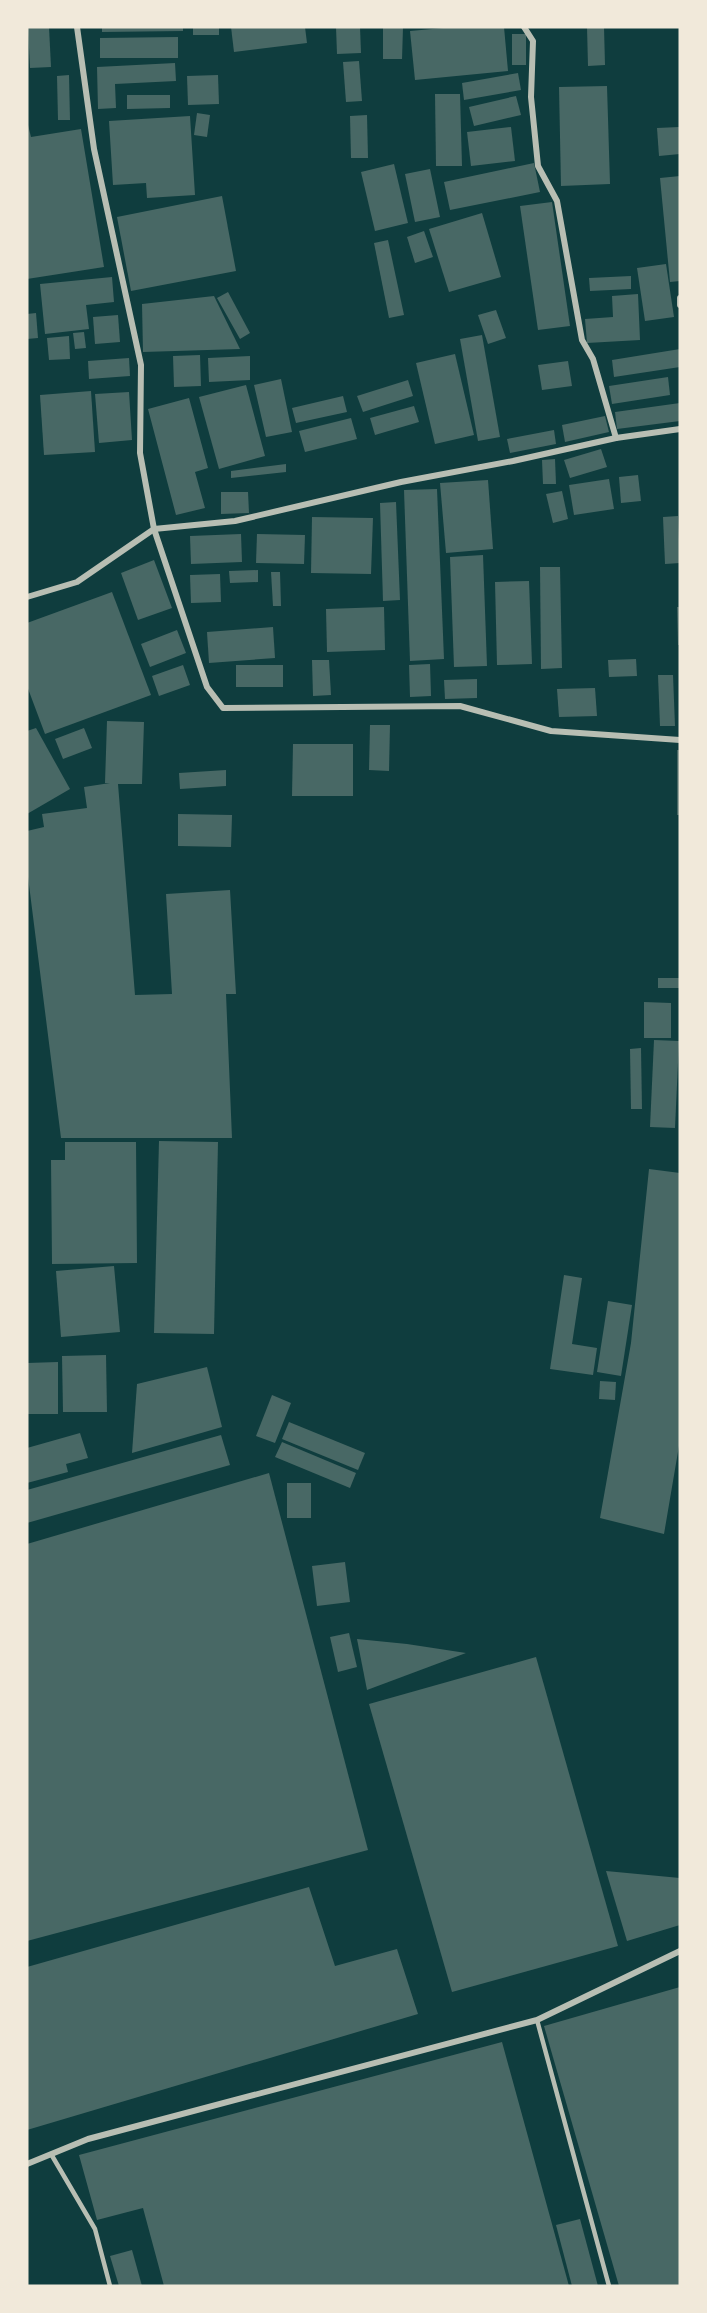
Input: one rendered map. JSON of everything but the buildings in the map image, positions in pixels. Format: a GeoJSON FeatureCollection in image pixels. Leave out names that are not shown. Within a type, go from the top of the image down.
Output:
{"type":"FeatureCollection","features":[{"type":"Feature","properties":{"kind":"street"},"geometry":{"type":"LineString","coordinates":[[77,27],[94,149],[141,365],[140,453],[154,529],[207,687],[223,708],[460,706],[551,730],[680,740]]}},
{"type":"Feature","properties":{"kind":"street"},"geometry":{"type":"LineString","coordinates":[[524,27],[533,41],[531,97],[538,166],[557,201],[582,340],[592,359],[616,438]]}},
{"type":"Feature","properties":{"kind":"street"},"geometry":{"type":"LineString","coordinates":[[680,298],[680,305]]}},
{"type":"Feature","properties":{"kind":"street"},"geometry":{"type":"LineString","coordinates":[[27,597],[77,582],[154,529],[235,521],[401,482],[513,461],[616,438],[680,429]]}},
{"type":"Feature","properties":{"kind":"street"},"geometry":{"type":"LineString","coordinates":[[27,2164],[88,2139],[537,2020],[680,1951]]}},
{"type":"Feature","properties":{"kind":"lane"},"geometry":{"type":"LineString","coordinates":[[537,2020],[609,2286]]}},
{"type":"Feature","properties":{"kind":"lane"},"geometry":{"type":"LineString","coordinates":[[51,2154],[95,2229],[110,2286]]}}]}
